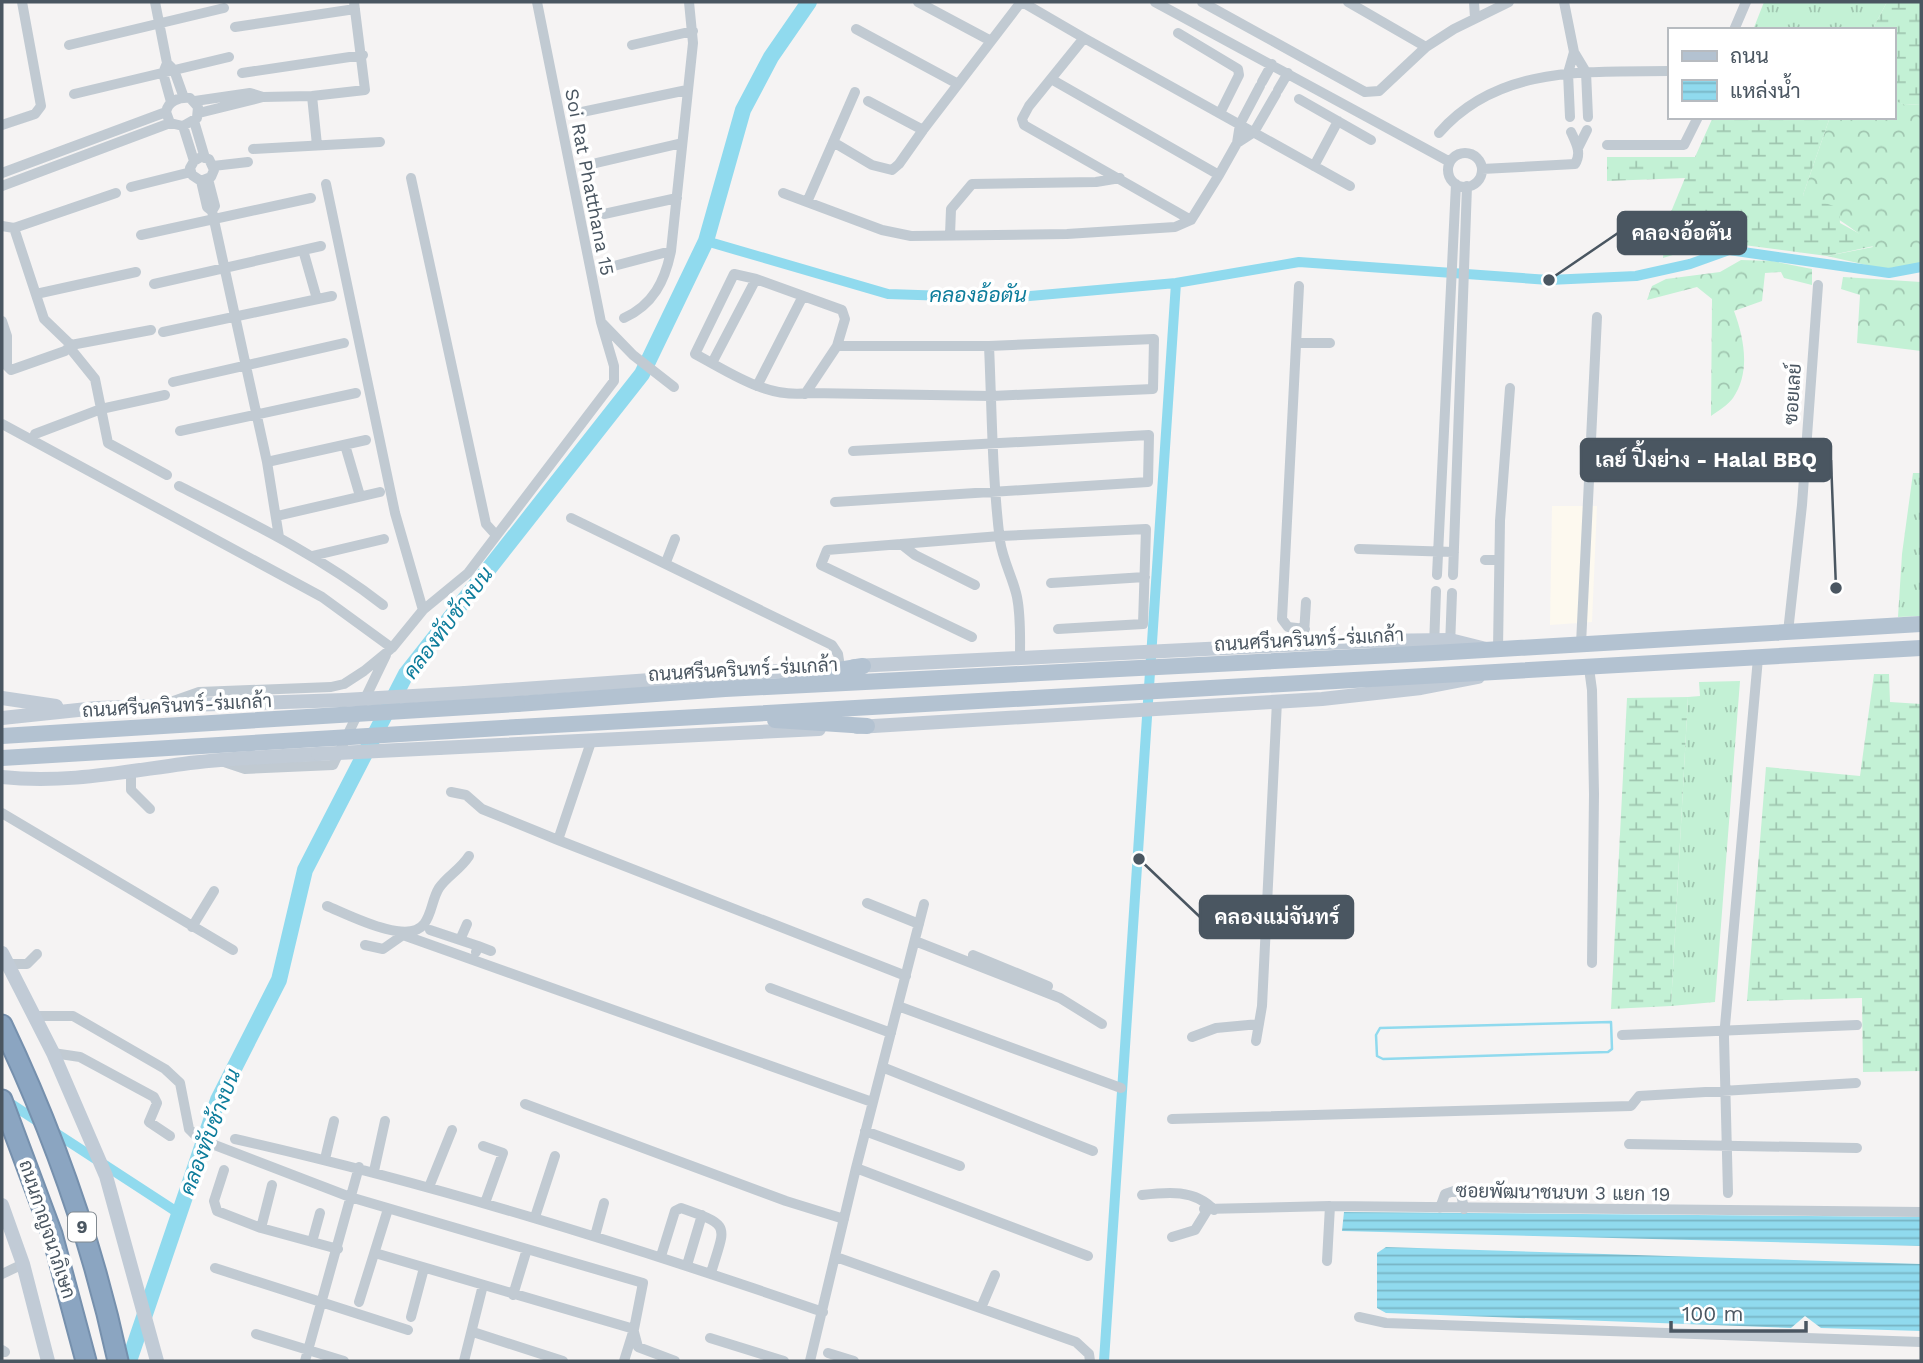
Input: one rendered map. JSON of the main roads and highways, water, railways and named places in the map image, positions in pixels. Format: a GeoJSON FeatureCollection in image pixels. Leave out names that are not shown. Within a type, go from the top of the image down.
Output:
{"type":"FeatureCollection","features":[{"type":"Feature","properties":{"kind":"highway","name":"ถนนกาญจนาภิเษก"},"geometry":{"type":"LineString","coordinates":[[2,1025],[34,1096],[82,1225],[118,1361]]}},
{"type":"Feature","properties":{"kind":"highway","name":"ถนนกาญจนาภิเษก"},"geometry":{"type":"LineString","coordinates":[[2,1100],[52,1234],[86,1361]]}},
{"type":"Feature","properties":{"kind":"main road","name":"ถนนศรีนครินทร์-ร่มเกล้า"},"geometry":{"type":"LineString","coordinates":[[97,708],[158,708],[199,699],[344,700],[465,693],[840,667],[1176,649],[1304,636],[1492,649],[1921,624]]}},
{"type":"Feature","properties":{"kind":"main road","name":"ถนนศรีนครินทร์-ร่มเกล้า"},"geometry":{"type":"LineString","coordinates":[[2,736],[725,689],[1131,670],[1442,646]]}},
{"type":"Feature","properties":{"kind":"main road"},"geometry":{"type":"LineString","coordinates":[[2,758],[1130,691],[1486,675],[1921,649]]}},
{"type":"Feature","properties":{"kind":"main road"},"geometry":{"type":"LineString","coordinates":[[725,689],[863,666]]}},
{"type":"Feature","properties":{"kind":"main road"},"geometry":{"type":"LineString","coordinates":[[2,789],[33,781],[219,760],[867,726],[1277,701],[1421,688],[1486,675]]}},
{"type":"Feature","properties":{"kind":"main road"},"geometry":{"type":"LineString","coordinates":[[2,698],[97,708]]}},
{"type":"Feature","properties":{"kind":"main road"},"geometry":{"type":"LineString","coordinates":[[2,718],[97,708]]}},
{"type":"Feature","properties":{"kind":"main road"},"geometry":{"type":"LineString","coordinates":[[709,715],[867,726]]}},
{"type":"Feature","properties":{"kind":"main road"},"geometry":{"type":"LineString","coordinates":[[2,777],[33,781]]}},
{"type":"Feature","properties":{"kind":"main road"},"geometry":{"type":"LineString","coordinates":[[5,959],[53,1053],[87,1129],[119,1214],[157,1361]]}},
{"type":"Feature","properties":{"kind":"main road"},"geometry":{"type":"LineString","coordinates":[[2,1205],[23,1264],[48,1361]]}},
{"type":"Feature","properties":{"kind":"water"},"geometry":{"type":"Polygon","coordinates":[[[1344,1212],[1921,1217],[1921,1246],[1342,1231],[1344,1212]]]}},
{"type":"Feature","properties":{"kind":"water"},"geometry":{"type":"Polygon","coordinates":[[[1386,1247],[1921,1264],[1921,1331],[1821,1328],[1805,1316],[1791,1328],[1386,1313],[1377,1308],[1377,1253],[1386,1247]]]}},
{"type":"Feature","properties":{"kind":"waterway","name":"คลองทับช้างบน"},"geometry":{"type":"LineString","coordinates":[[129,1361],[218,1100],[279,980],[305,870],[406,674],[642,374],[706,241],[743,110],[771,57],[809,2]]}},
{"type":"Feature","properties":{"kind":"waterway","name":"คลองอ้อตัน"},"geometry":{"type":"LineString","coordinates":[[706,241],[888,294],[1007,298],[1176,283],[1299,262],[1549,280],[1636,276],[1690,264],[1729,250],[1889,273],[1921,267]]}},
{"type":"Feature","properties":{"kind":"waterway"},"geometry":{"type":"LineString","coordinates":[[1104,1361],[1176,283]]}},
{"type":"Feature","properties":{"kind":"waterway"},"geometry":{"type":"LineString","coordinates":[[1611,1022],[1612,1049],[1608,1052],[1383,1059],[1377,1056],[1376,1035],[1380,1028],[1611,1022]]}},
{"type":"Feature","properties":{"kind":"waterway"},"geometry":{"type":"LineString","coordinates":[[5,1100],[180,1214]]}},
{"type":"Feature","properties":{"kind":"place","name":"คลองอ้อตัน"},"geometry":{"type":"Point","coordinates":[1549,280]}},
{"type":"Feature","properties":{"kind":"place","name":"เลย์ ปิ้งย่าง - Halal BBQ"},"geometry":{"type":"Point","coordinates":[1836,588]}},
{"type":"Feature","properties":{"kind":"place","name":"คลองแม่จันทร์"},"geometry":{"type":"Point","coordinates":[1139,859]}}]}
